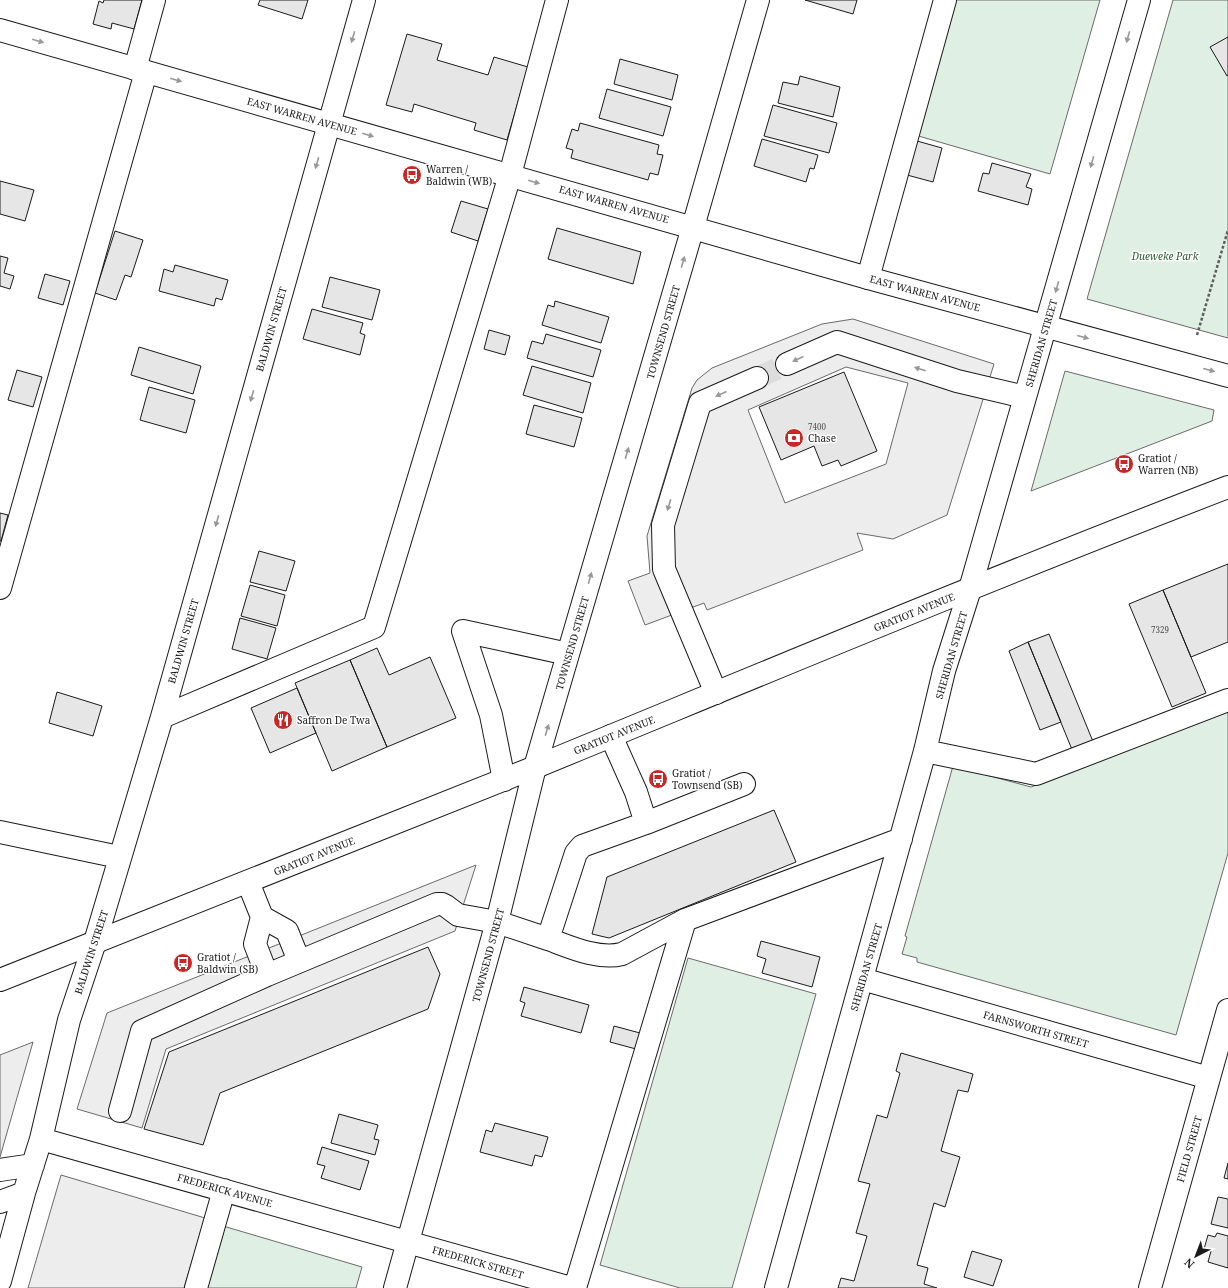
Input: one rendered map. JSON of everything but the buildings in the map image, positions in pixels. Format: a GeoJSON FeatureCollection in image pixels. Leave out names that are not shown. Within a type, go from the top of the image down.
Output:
{"type":"FeatureCollection","features":[{"type":"Feature","properties":{"kind":"street"},"geometry":{"type":"LineString","coordinates":[[0,588],[140,70],[154,0]]}},
{"type":"Feature","properties":{"kind":"street","name":"BALDWIN STREET"},"geometry":{"type":"LineString","coordinates":[[0,1281],[24,1193],[41,1139],[69,1020],[95,942],[162,717],[364,0]]}},
{"type":"Feature","properties":{"kind":"street"},"geometry":{"type":"LineString","coordinates":[[162,717],[374,627],[510,175],[557,0]]}},
{"type":"Feature","properties":{"kind":"street","name":"TOWNSEND STREET"},"geometry":{"type":"LineString","coordinates":[[395,1288],[497,922],[535,767],[560,688],[568,654],[758,0]]}},
{"type":"Feature","properties":{"kind":"street"},"geometry":{"type":"LineString","coordinates":[[868,278],[944,0]]}},
{"type":"Feature","properties":{"kind":"street","name":"SHERIDAN STREET"},"geometry":{"type":"LineString","coordinates":[[776,1288],[925,751],[944,671],[970,589],[1139,0]]}},
{"type":"Feature","properties":{"kind":"street","name":"EAST WARREN AVENUE"},"geometry":{"type":"LineString","coordinates":[[0,30],[868,278],[1228,376]]}},
{"type":"Feature","properties":{"kind":"street"},"geometry":{"type":"LineString","coordinates":[[787,364],[837,342],[957,381],[1025,397]]}},
{"type":"Feature","properties":{"kind":"street"},"geometry":{"type":"LineString","coordinates":[[716,693],[664,569],[663,525],[700,403],[757,378]]}},
{"type":"Feature","properties":{"kind":"street","name":"GRATIOT AVENUE"},"geometry":{"type":"LineString","coordinates":[[0,980],[504,780],[970,589],[1228,487]]}},
{"type":"Feature","properties":{"kind":"street"},"geometry":{"type":"LineString","coordinates":[[504,780],[491,715],[463,631],[568,654]]}},
{"type":"Feature","properties":{"kind":"street"},"geometry":{"type":"LineString","coordinates":[[925,751],[1036,774],[1228,700]]}},
{"type":"Feature","properties":{"kind":"street"},"geometry":{"type":"LineString","coordinates":[[611,736],[636,792],[646,823]]}},
{"type":"Feature","properties":{"kind":"street"},"geometry":{"type":"LineString","coordinates":[[548,939],[576,853],[582,846],[646,823],[744,784]]}},
{"type":"Feature","properties":{"kind":"street"},"geometry":{"type":"LineString","coordinates":[[0,832],[120,857]]}},
{"type":"Feature","properties":{"kind":"street"},"geometry":{"type":"LineString","coordinates":[[120,1111],[142,1031],[299,961],[437,904],[442,904],[458,915],[497,922],[587,952],[612,956],[622,954],[685,920],[901,839]]}},
{"type":"Feature","properties":{"kind":"street"},"geometry":{"type":"LineString","coordinates":[[248,882],[262,917],[255,944],[267,975]]}},
{"type":"Feature","properties":{"kind":"street"},"geometry":{"type":"LineString","coordinates":[[262,917],[287,931],[299,961]]}},
{"type":"Feature","properties":{"kind":"street"},"geometry":{"type":"LineString","coordinates":[[575,1288],[685,920]]}},
{"type":"Feature","properties":{"kind":"street","name":"FARNSWORTH STREET"},"geometry":{"type":"LineString","coordinates":[[862,979],[1209,1078]]}},
{"type":"Feature","properties":{"kind":"street","name":"FIELD STREET"},"geometry":{"type":"LineString","coordinates":[[1150,1288],[1228,1010]]}},
{"type":"Feature","properties":{"kind":"street","name":"FREDERICK AVENUE"},"geometry":{"type":"LineString","coordinates":[[41,1139],[408,1242]]}},
{"type":"Feature","properties":{"kind":"street"},"geometry":{"type":"LineString","coordinates":[[0,1170],[33,1165]]}},
{"type":"Feature","properties":{"kind":"street"},"geometry":{"type":"LineString","coordinates":[[196,1288],[224,1190]]}},
{"type":"Feature","properties":{"kind":"street"},"geometry":{"type":"LineString","coordinates":[[0,1202],[24,1193]]}},
{"type":"Feature","properties":{"kind":"street","name":"FREDERICK STREET"},"geometry":{"type":"LineString","coordinates":[[408,1242],[572,1288]]}},
{"type":"Feature","properties":{"kind":"path"},"geometry":{"type":"LineString","coordinates":[[1197,336],[1228,230]]}},
{"type":"Feature","properties":{"kind":"green space"},"geometry":{"type":"Polygon","coordinates":[[[953,0],[1100,0],[1050,174],[915,135],[953,0]]]}},
{"type":"Feature","properties":{"kind":"green space","name":"Dueweke Park"},"geometry":{"type":"Polygon","coordinates":[[[1173,0],[1228,0],[1228,338],[1087,299],[1173,0]]]}},
{"type":"Feature","properties":{"kind":"green space"},"geometry":{"type":"Polygon","coordinates":[[[1065,371],[1214,410],[1212,421],[1031,491],[1065,371]]]}},
{"type":"Feature","properties":{"kind":"green space"},"geometry":{"type":"Polygon","coordinates":[[[1228,712],[1228,853],[1176,1035],[917,962],[917,958],[902,954],[907,937],[905,936],[953,766],[1031,787],[1228,712]]]}},
{"type":"Feature","properties":{"kind":"green space"},"geometry":{"type":"Polygon","coordinates":[[[688,958],[816,994],[732,1288],[680,1288],[600,1265],[688,958]]]}},
{"type":"Feature","properties":{"kind":"green space"},"geometry":{"type":"Polygon","coordinates":[[[223,1226],[362,1267],[356,1288],[206,1288],[223,1226]]]}},
{"type":"Feature","properties":{"kind":"shaded area"},"geometry":{"type":"Polygon","coordinates":[[[853,319],[994,364],[947,515],[893,539],[857,533],[863,550],[707,610],[704,603],[645,625],[628,581],[650,573],[647,536],[692,388],[697,380],[712,368],[822,324],[853,319]],[[846,367],[748,410],[785,503],[886,464],[908,383],[846,367]]]}},
{"type":"Feature","properties":{"kind":"shaded area"},"geometry":{"type":"Polygon","coordinates":[[[476,865],[455,931],[166,1049],[142,1128],[77,1109],[107,1013],[476,865]]]}},
{"type":"Feature","properties":{"kind":"shaded area"},"geometry":{"type":"Polygon","coordinates":[[[33,1042],[0,1157],[0,1055],[33,1042]]]}},
{"type":"Feature","properties":{"kind":"shaded area"},"geometry":{"type":"Polygon","coordinates":[[[61,1175],[205,1218],[184,1288],[28,1288],[61,1175]]]}},
{"type":"Feature","properties":{"kind":"tunnel"},"geometry":{"type":"LineString","coordinates":[[757,378],[787,364]]}},
{"type":"Feature","properties":{"kind":"place","name":"Warren / Baldwin (WB)"},"geometry":{"type":"Point","coordinates":[412,175]}},
{"type":"Feature","properties":{"kind":"place","name":"Chase"},"geometry":{"type":"Point","coordinates":[794,438]}},
{"type":"Feature","properties":{"kind":"place","name":"Gratiot / Warren (NB)"},"geometry":{"type":"Point","coordinates":[1124,464]}},
{"type":"Feature","properties":{"kind":"place","name":"Saffron De Twa"},"geometry":{"type":"Point","coordinates":[283,720]}},
{"type":"Feature","properties":{"kind":"place","name":"Gratiot / Townsend (SB)"},"geometry":{"type":"Point","coordinates":[658,779]}},
{"type":"Feature","properties":{"kind":"place","name":"Gratiot / Baldwin (SB)"},"geometry":{"type":"Point","coordinates":[183,963]}}]}
